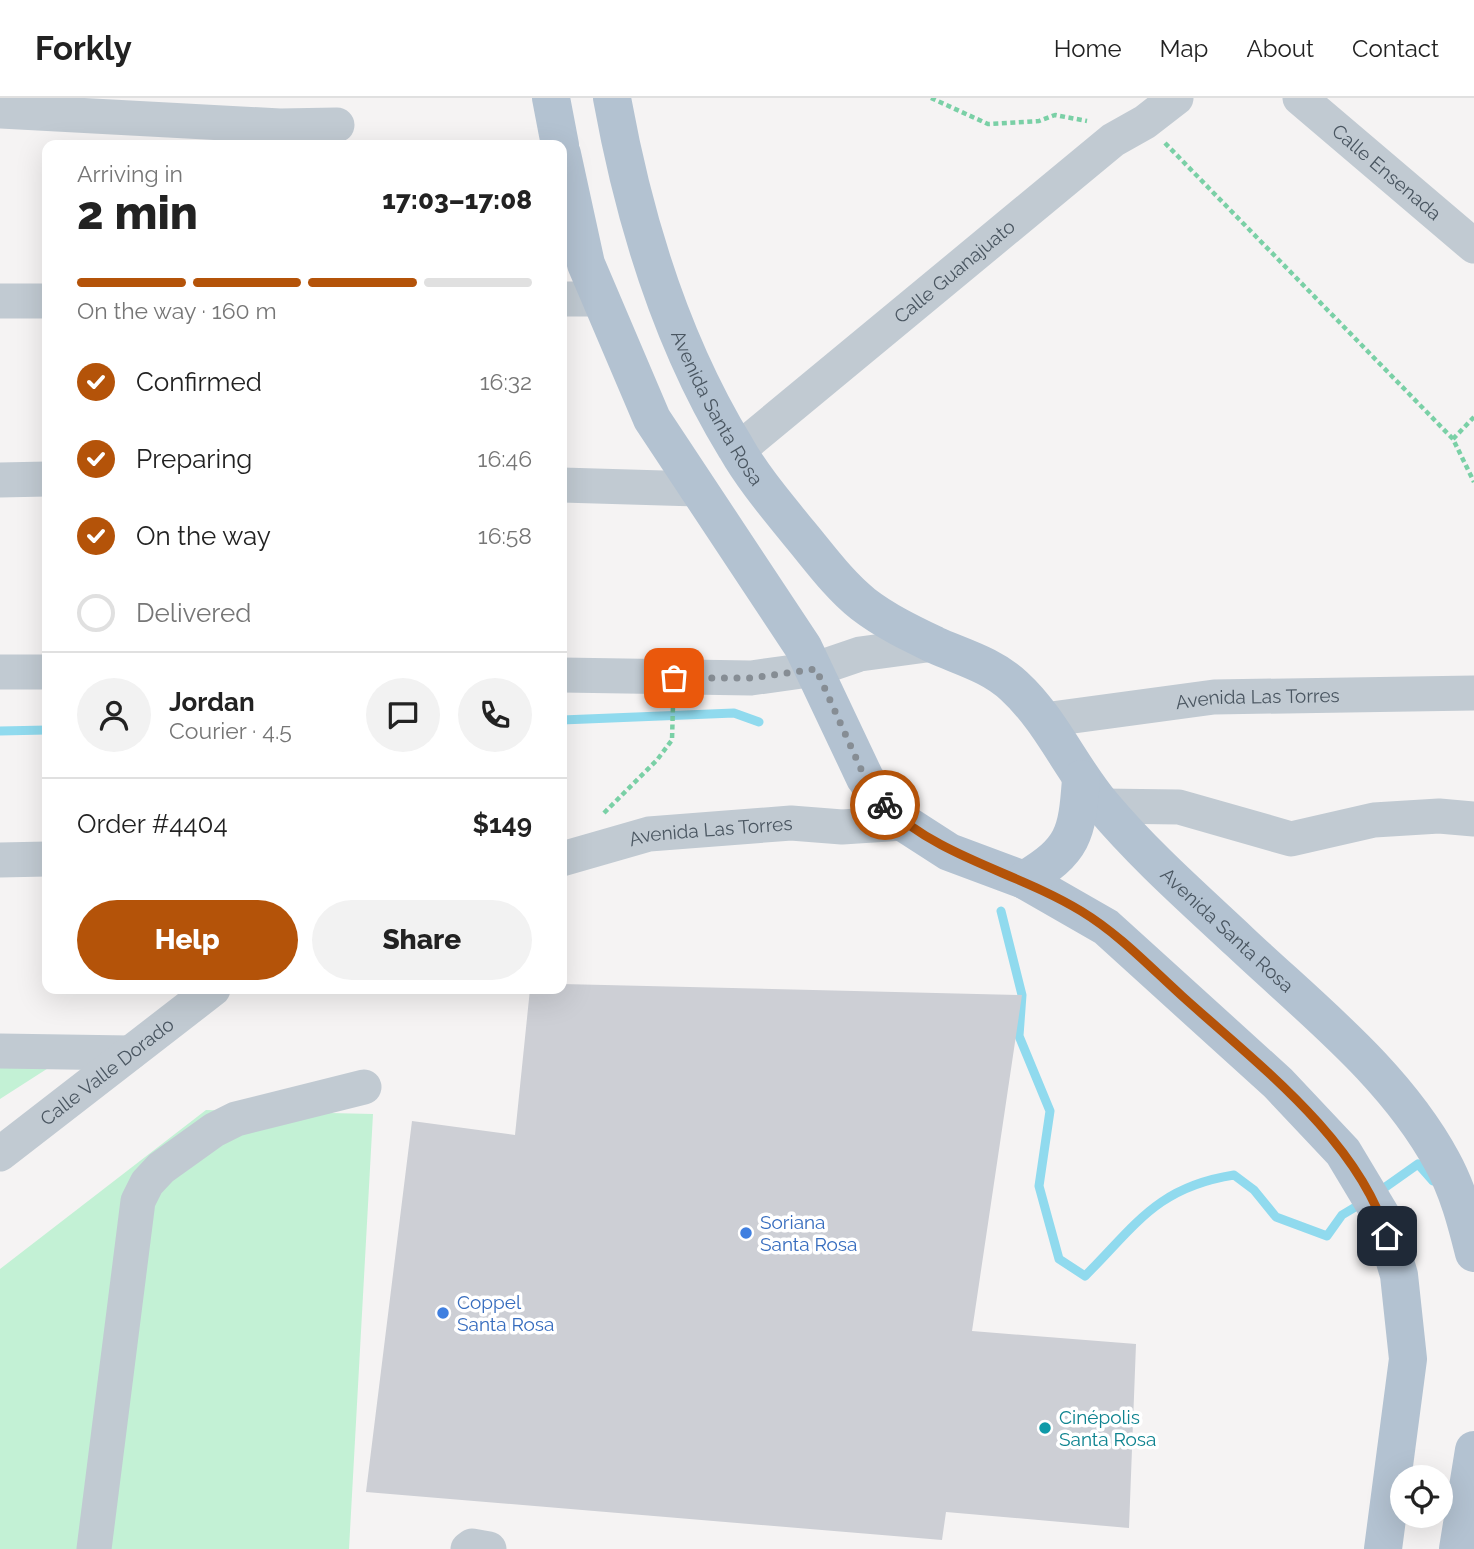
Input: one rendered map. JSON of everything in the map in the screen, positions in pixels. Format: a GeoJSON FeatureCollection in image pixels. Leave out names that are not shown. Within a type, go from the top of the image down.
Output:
{"type":"FeatureCollection","features":[{"type":"Feature","properties":{"kind":"main road"},"geometry":{"type":"LineString","coordinates":[[551,98],[559,140]]}},
{"type":"Feature","properties":{"kind":"main road","name":"Avenida Santa Rosa"},"geometry":{"type":"LineString","coordinates":[[611,98],[637,210],[672,321],[698,381],[737,451],[837,580],[890,622],[986,666],[1012,684],[1044,720],[1092,793],[1137,845],[1371,1066],[1423,1129],[1443,1163],[1462,1207],[1474,1253]]}},
{"type":"Feature","properties":{"kind":"main road"},"geometry":{"type":"LineString","coordinates":[[567,177],[586,264],[580,299],[652,419],[697,489],[760,578],[816,669],[865,778],[883,803],[904,823],[949,852],[1024,880],[1106,927],[1278,1083],[1343,1153],[1382,1217],[1399,1275],[1408,1359],[1383,1549]]}},
{"type":"Feature","properties":{"kind":"main road"},"geometry":{"type":"LineString","coordinates":[[1024,880],[1047,866],[1063,850],[1092,793]]}},
{"type":"Feature","properties":{"kind":"main road"},"geometry":{"type":"LineString","coordinates":[[1458,1549],[1474,1450]]}},
{"type":"Feature","properties":{"kind":"street","name":"Calle Guanajuato"},"geometry":{"type":"LineString","coordinates":[[737,451],[1113,140],[1176,98]]}},
{"type":"Feature","properties":{"kind":"street","name":"Calle Ensenada"},"geometry":{"type":"LineString","coordinates":[[1300,98],[1474,246]]}},
{"type":"Feature","properties":{"kind":"street"},"geometry":{"type":"LineString","coordinates":[[0,111],[337,125]]}},
{"type":"Feature","properties":{"kind":"street"},"geometry":{"type":"LineString","coordinates":[[0,300],[42,301]]}},
{"type":"Feature","properties":{"kind":"street"},"geometry":{"type":"LineString","coordinates":[[0,480],[42,479]]}},
{"type":"Feature","properties":{"kind":"street"},"geometry":{"type":"LineString","coordinates":[[567,485],[697,489]]}},
{"type":"Feature","properties":{"kind":"street"},"geometry":{"type":"LineString","coordinates":[[567,675],[751,678],[816,669],[860,654],[934,644]]}},
{"type":"Feature","properties":{"kind":"street"},"geometry":{"type":"LineString","coordinates":[[0,672],[42,672]]}},
{"type":"Feature","properties":{"kind":"street","name":"Avenida Las Torres"},"geometry":{"type":"LineString","coordinates":[[1044,720],[1214,697],[1474,693]]}},
{"type":"Feature","properties":{"kind":"street"},"geometry":{"type":"LineString","coordinates":[[1092,793],[1179,807],[1291,839],[1374,820],[1439,816],[1474,819]]}},
{"type":"Feature","properties":{"kind":"street","name":"Avenida Las Torres"},"geometry":{"type":"LineString","coordinates":[[567,858],[649,834],[791,823],[842,827],[904,823]]}},
{"type":"Feature","properties":{"kind":"street"},"geometry":{"type":"LineString","coordinates":[[0,860],[42,859]]}},
{"type":"Feature","properties":{"kind":"street","name":"Calle Valle Dorado"},"geometry":{"type":"LineString","coordinates":[[0,1154],[207,994]]}},
{"type":"Feature","properties":{"kind":"street"},"geometry":{"type":"LineString","coordinates":[[0,1051],[130,1053]]}},
{"type":"Feature","properties":{"kind":"street"},"geometry":{"type":"LineString","coordinates":[[94,1549],[138,1201],[147,1182],[214,1130],[236,1119],[364,1087]]}},
{"type":"Feature","properties":{"kind":"street"},"geometry":{"type":"LineString","coordinates":[[468,1549],[472,1546],[489,1549]]}},
{"type":"Feature","properties":{"kind":"path"},"geometry":{"type":"LineString","coordinates":[[931,98],[988,124],[1039,121],[1055,115],[1090,122],[1113,140]]}},
{"type":"Feature","properties":{"kind":"path"},"geometry":{"type":"LineString","coordinates":[[1145,121],[1453,439],[1474,482]]}},
{"type":"Feature","properties":{"kind":"path"},"geometry":{"type":"LineString","coordinates":[[1453,439],[1474,417]]}},
{"type":"Feature","properties":{"kind":"path"},"geometry":{"type":"LineString","coordinates":[[602,815],[657,760],[672,740],[674,678]]}},
{"type":"Feature","properties":{"kind":"green space"},"geometry":{"type":"Polygon","coordinates":[[[67,1056],[0,1099],[0,1059],[67,1056]]]}},
{"type":"Feature","properties":{"kind":"green space"},"geometry":{"type":"Polygon","coordinates":[[[206,1110],[373,1114],[349,1549],[0,1549],[0,1269],[206,1110]]]}},
{"type":"Feature","properties":{"kind":"building","name":"Soriana Santa Rosa"},"geometry":{"type":"Polygon","coordinates":[[[567,984],[1022,995],[972,1331],[1136,1344],[1129,1528],[946,1512],[942,1540],[366,1492],[412,1121],[515,1135],[529,994],[567,994],[567,984]]]}},
{"type":"Feature","properties":{"kind":"waterway"},"geometry":{"type":"LineString","coordinates":[[567,720],[734,713],[759,722]]}},
{"type":"Feature","properties":{"kind":"waterway"},"geometry":{"type":"LineString","coordinates":[[0,731],[42,730]]}},
{"type":"Feature","properties":{"kind":"waterway"},"geometry":{"type":"LineString","coordinates":[[1001,911],[1022,995],[1019,1036],[1050,1111],[1039,1186],[1059,1259],[1085,1276],[1134,1225],[1166,1199],[1185,1189],[1234,1175],[1254,1190],[1276,1217],[1327,1236],[1342,1215],[1362,1203]]}},
{"type":"Feature","properties":{"kind":"waterway"},"geometry":{"type":"LineString","coordinates":[[1377,1193],[1418,1164],[1433,1181]]}},
{"type":"Feature","properties":{"kind":"way so far"},"geometry":{"type":"LineString","coordinates":[[674,678],[751,678],[816,669],[865,778],[885,805]]}},
{"type":"Feature","properties":{"kind":"place","name":"Soriana Santa Rosa"},"geometry":{"type":"Point","coordinates":[746,1233]}},
{"type":"Feature","properties":{"kind":"place","name":"Coppel Santa Rosa"},"geometry":{"type":"Point","coordinates":[443,1313]}},
{"type":"Feature","properties":{"kind":"place","name":"Cinépolis Santa Rosa"},"geometry":{"type":"Point","coordinates":[1045,1428]}},
{"type":"Feature","properties":{"kind":"route"},"geometry":{"type":"LineString","coordinates":[[885,805],[904,823],[949,852],[1024,880],[1106,927],[1278,1083],[1343,1153],[1382,1217],[1387,1236]]}}]}
